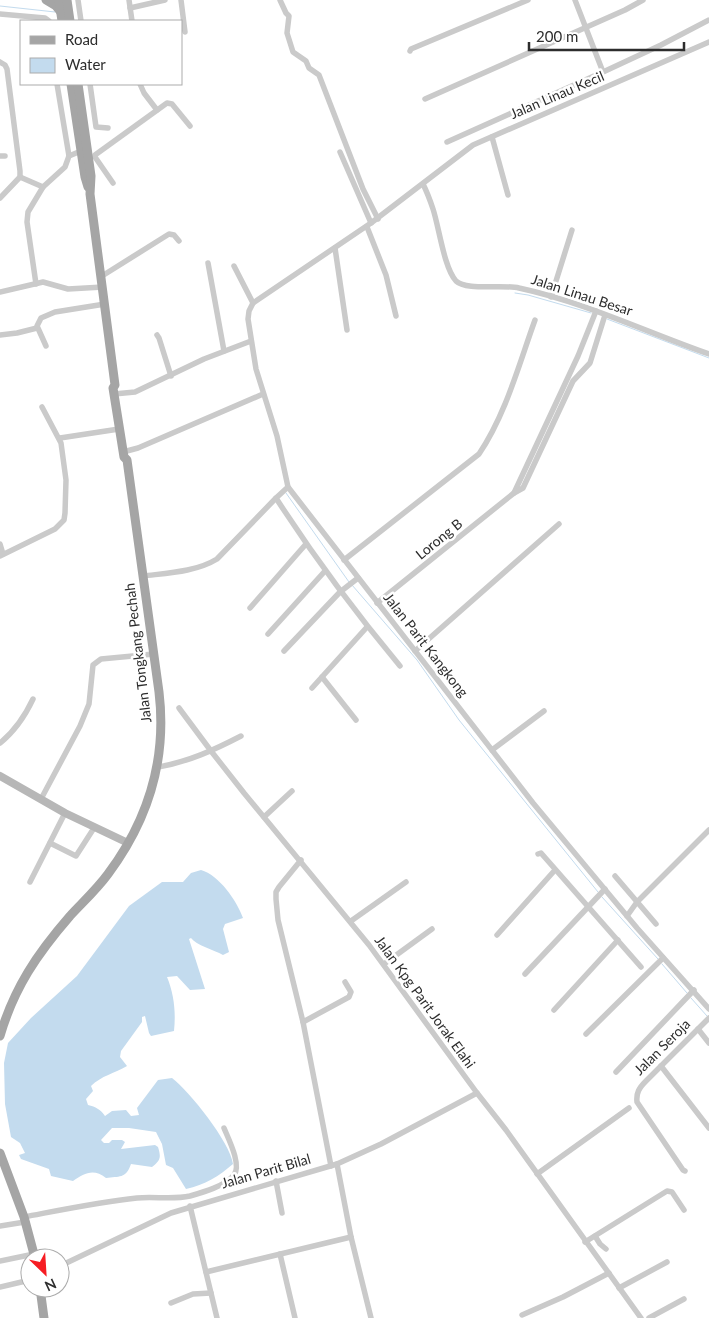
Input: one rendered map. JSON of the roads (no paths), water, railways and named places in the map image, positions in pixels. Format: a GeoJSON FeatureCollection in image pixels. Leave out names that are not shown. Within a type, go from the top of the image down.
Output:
{"type":"FeatureCollection","features":[{"type":"Feature","properties":{"kind":"main road"},"geometry":{"type":"LineString","coordinates":[[46,0],[56,6],[62,17]]}},
{"type":"Feature","properties":{"kind":"main road"},"geometry":{"type":"LineString","coordinates":[[59,0],[62,17]]}},
{"type":"Feature","properties":{"kind":"main road"},"geometry":{"type":"LineString","coordinates":[[67,0],[70,20]]}},
{"type":"Feature","properties":{"kind":"main road","name":"Jalan Tongkang Pechah"},"geometry":{"type":"LineString","coordinates":[[71,85],[88,154]]}},
{"type":"Feature","properties":{"kind":"main road","name":"Jalan Tongkang Pechah"},"geometry":{"type":"LineString","coordinates":[[0,1036],[7,1012],[18,988],[39,954],[108,875],[128,843],[148,798],[158,767],[162,725],[154,654],[90,194],[91,176],[78,85]]}},
{"type":"Feature","properties":{"kind":"main road","name":"Jalan Tongkang Pechah"},"geometry":{"type":"LineString","coordinates":[[116,391],[119,429],[126,454]]}},
{"type":"Feature","properties":{"kind":"main road"},"geometry":{"type":"LineString","coordinates":[[0,1153],[24,1219],[32,1248]]}},
{"type":"Feature","properties":{"kind":"main road"},"geometry":{"type":"LineString","coordinates":[[41,1298],[44,1318]]}},
{"type":"Feature","properties":{"kind":"street"},"geometry":{"type":"LineString","coordinates":[[78,0],[81,20]]}},
{"type":"Feature","properties":{"kind":"street"},"geometry":{"type":"LineString","coordinates":[[129,0],[132,20]]}},
{"type":"Feature","properties":{"kind":"street"},"geometry":{"type":"LineString","coordinates":[[130,8],[165,0]]}},
{"type":"Feature","properties":{"kind":"street"},"geometry":{"type":"LineString","coordinates":[[180,0],[185,32]]}},
{"type":"Feature","properties":{"kind":"street"},"geometry":{"type":"LineString","coordinates":[[280,0],[290,17],[287,33],[293,52],[319,75],[363,189],[378,219]]}},
{"type":"Feature","properties":{"kind":"street"},"geometry":{"type":"LineString","coordinates":[[410,51],[528,0]]}},
{"type":"Feature","properties":{"kind":"street"},"geometry":{"type":"LineString","coordinates":[[575,0],[603,72]]}},
{"type":"Feature","properties":{"kind":"street"},"geometry":{"type":"LineString","coordinates":[[426,98],[586,28],[643,0]]}},
{"type":"Feature","properties":{"kind":"street"},"geometry":{"type":"LineString","coordinates":[[0,14],[45,18],[48,20]]}},
{"type":"Feature","properties":{"kind":"street"},"geometry":{"type":"LineString","coordinates":[[447,142],[661,45],[709,20]]}},
{"type":"Feature","properties":{"kind":"street","name":"Jalan Linau Kecil"},"geometry":{"type":"LineString","coordinates":[[253,303],[378,219],[474,145],[709,42]]}},
{"type":"Feature","properties":{"kind":"street"},"geometry":{"type":"LineString","coordinates":[[0,62],[8,69],[20,176],[0,198]]}},
{"type":"Feature","properties":{"kind":"street"},"geometry":{"type":"LineString","coordinates":[[36,284],[27,222],[28,212],[43,187],[65,167],[69,156],[57,85]]}},
{"type":"Feature","properties":{"kind":"street"},"geometry":{"type":"LineString","coordinates":[[90,85],[96,127],[108,128]]}},
{"type":"Feature","properties":{"kind":"street"},"geometry":{"type":"LineString","coordinates":[[140,85],[157,110]]}},
{"type":"Feature","properties":{"kind":"street"},"geometry":{"type":"LineString","coordinates":[[69,156],[95,155],[167,102],[170,102],[190,126]]}},
{"type":"Feature","properties":{"kind":"street"},"geometry":{"type":"LineString","coordinates":[[83,116],[94,110]]}},
{"type":"Feature","properties":{"kind":"street"},"geometry":{"type":"LineString","coordinates":[[492,137],[508,194]]}},
{"type":"Feature","properties":{"kind":"street"},"geometry":{"type":"LineString","coordinates":[[340,152],[369,225],[386,275],[396,316]]}},
{"type":"Feature","properties":{"kind":"street"},"geometry":{"type":"LineString","coordinates":[[88,154],[113,183]]}},
{"type":"Feature","properties":{"kind":"street"},"geometry":{"type":"LineString","coordinates":[[20,176],[43,187]]}},
{"type":"Feature","properties":{"kind":"street","name":"Jalan Linau Besar"},"geometry":{"type":"LineString","coordinates":[[423,184],[433,209],[449,268],[456,281],[464,286],[517,287],[551,297],[595,313],[604,319],[709,354]]}},
{"type":"Feature","properties":{"kind":"street"},"geometry":{"type":"LineString","coordinates":[[551,297],[572,230]]}},
{"type":"Feature","properties":{"kind":"street"},"geometry":{"type":"LineString","coordinates":[[102,276],[168,234],[174,235],[179,241]]}},
{"type":"Feature","properties":{"kind":"street"},"geometry":{"type":"LineString","coordinates":[[336,248],[347,330]]}},
{"type":"Feature","properties":{"kind":"street"},"geometry":{"type":"LineString","coordinates":[[208,263],[224,351]]}},
{"type":"Feature","properties":{"kind":"street"},"geometry":{"type":"LineString","coordinates":[[143,576],[193,568],[217,559],[288,487],[277,436],[251,342],[248,311],[253,303],[234,266]]}},
{"type":"Feature","properties":{"kind":"street"},"geometry":{"type":"LineString","coordinates":[[0,292],[43,282],[68,289],[103,288]]}},
{"type":"Feature","properties":{"kind":"street"},"geometry":{"type":"LineString","coordinates":[[46,346],[37,328],[38,321],[41,318],[54,312],[105,304]]}},
{"type":"Feature","properties":{"kind":"street"},"geometry":{"type":"LineString","coordinates":[[528,472],[592,324],[595,313]]}},
{"type":"Feature","properties":{"kind":"street"},"geometry":{"type":"LineString","coordinates":[[528,472],[573,381],[590,363],[604,319]]}},
{"type":"Feature","properties":{"kind":"street"},"geometry":{"type":"LineString","coordinates":[[344,560],[480,454],[491,435],[504,404],[535,320]]}},
{"type":"Feature","properties":{"kind":"street"},"geometry":{"type":"LineString","coordinates":[[0,335],[37,328]]}},
{"type":"Feature","properties":{"kind":"street"},"geometry":{"type":"LineString","coordinates":[[157,335],[171,376]]}},
{"type":"Feature","properties":{"kind":"street"},"geometry":{"type":"LineString","coordinates":[[116,391],[135,392],[224,351],[251,342]]}},
{"type":"Feature","properties":{"kind":"street"},"geometry":{"type":"LineString","coordinates":[[126,454],[264,394]]}},
{"type":"Feature","properties":{"kind":"street"},"geometry":{"type":"LineString","coordinates":[[0,544],[2,555],[55,529],[64,520],[66,480],[60,438],[42,407]]}},
{"type":"Feature","properties":{"kind":"street"},"geometry":{"type":"LineString","coordinates":[[60,438],[119,429]]}},
{"type":"Feature","properties":{"kind":"street","name":"Lorong B"},"geometry":{"type":"LineString","coordinates":[[377,603],[514,493],[528,472]]}},
{"type":"Feature","properties":{"kind":"street","name":"Jalan Parit Kangkong"},"geometry":{"type":"LineString","coordinates":[[288,487],[344,560],[356,580],[377,603],[603,890],[627,916],[660,961],[709,1009]]}},
{"type":"Feature","properties":{"kind":"street"},"geometry":{"type":"LineString","coordinates":[[276,498],[340,592],[400,666]]}},
{"type":"Feature","properties":{"kind":"street"},"geometry":{"type":"LineString","coordinates":[[415,651],[560,524]]}},
{"type":"Feature","properties":{"kind":"street"},"geometry":{"type":"LineString","coordinates":[[250,608],[306,544]]}},
{"type":"Feature","properties":{"kind":"street"},"geometry":{"type":"LineString","coordinates":[[268,634],[325,571]]}},
{"type":"Feature","properties":{"kind":"street"},"geometry":{"type":"LineString","coordinates":[[284,651],[340,592],[356,580]]}},
{"type":"Feature","properties":{"kind":"street"},"geometry":{"type":"LineString","coordinates":[[312,688],[367,627]]}},
{"type":"Feature","properties":{"kind":"street"},"geometry":{"type":"LineString","coordinates":[[41,799],[80,726],[89,704],[93,666],[101,659],[154,654]]}},
{"type":"Feature","properties":{"kind":"street"},"geometry":{"type":"LineString","coordinates":[[322,677],[356,720]]}},
{"type":"Feature","properties":{"kind":"street"},"geometry":{"type":"LineString","coordinates":[[0,743],[11,734],[25,715],[33,699]]}},
{"type":"Feature","properties":{"kind":"street","name":"Jalan Kpg Parit Jorak Elahi"},"geometry":{"type":"LineString","coordinates":[[180,708],[211,751],[264,817],[353,920],[386,963],[476,1094],[540,1172],[590,1240],[609,1273],[621,1287],[641,1318]]}},
{"type":"Feature","properties":{"kind":"street"},"geometry":{"type":"LineString","coordinates":[[492,750],[544,711]]}},
{"type":"Feature","properties":{"kind":"street"},"geometry":{"type":"LineString","coordinates":[[158,767],[175,764],[211,751],[242,736]]}},
{"type":"Feature","properties":{"kind":"street"},"geometry":{"type":"LineString","coordinates":[[0,776],[94,828],[128,843]]}},
{"type":"Feature","properties":{"kind":"street"},"geometry":{"type":"LineString","coordinates":[[264,817],[292,791]]}},
{"type":"Feature","properties":{"kind":"street"},"geometry":{"type":"LineString","coordinates":[[30,882],[65,812]]}},
{"type":"Feature","properties":{"kind":"street"},"geometry":{"type":"LineString","coordinates":[[50,843],[76,856],[94,828]]}},
{"type":"Feature","properties":{"kind":"street"},"geometry":{"type":"LineString","coordinates":[[627,916],[637,902],[709,830]]}},
{"type":"Feature","properties":{"kind":"street"},"geometry":{"type":"LineString","coordinates":[[538,854],[541,854],[641,967]]}},
{"type":"Feature","properties":{"kind":"street"},"geometry":{"type":"LineString","coordinates":[[301,860],[276,892],[278,920],[371,1318]]}},
{"type":"Feature","properties":{"kind":"street"},"geometry":{"type":"LineString","coordinates":[[497,935],[555,870]]}},
{"type":"Feature","properties":{"kind":"street"},"geometry":{"type":"LineString","coordinates":[[615,876],[656,924]]}},
{"type":"Feature","properties":{"kind":"street"},"geometry":{"type":"LineString","coordinates":[[353,920],[406,882]]}},
{"type":"Feature","properties":{"kind":"street"},"geometry":{"type":"LineString","coordinates":[[525,974],[603,890]]}},
{"type":"Feature","properties":{"kind":"street"},"geometry":{"type":"LineString","coordinates":[[386,963],[432,929]]}},
{"type":"Feature","properties":{"kind":"street"},"geometry":{"type":"LineString","coordinates":[[554,1010],[618,940]]}},
{"type":"Feature","properties":{"kind":"street"},"geometry":{"type":"LineString","coordinates":[[586,1034],[660,961]]}},
{"type":"Feature","properties":{"kind":"street"},"geometry":{"type":"LineString","coordinates":[[302,1022],[350,996],[351,992],[345,982]]}},
{"type":"Feature","properties":{"kind":"street"},"geometry":{"type":"LineString","coordinates":[[616,1072],[691,993]]}},
{"type":"Feature","properties":{"kind":"street","name":"Jalan Seroja"},"geometry":{"type":"LineString","coordinates":[[685,1171],[637,1102],[636,1096],[642,1086],[708,1019]]}},
{"type":"Feature","properties":{"kind":"street"},"geometry":{"type":"LineString","coordinates":[[698,1029],[709,1043]]}},
{"type":"Feature","properties":{"kind":"street"},"geometry":{"type":"LineString","coordinates":[[661,1066],[709,1128]]}},
{"type":"Feature","properties":{"kind":"street","name":"Jalan Parit Bilal"},"geometry":{"type":"LineString","coordinates":[[70,1261],[142,1225],[190,1206],[334,1165],[381,1144],[476,1094]]}},
{"type":"Feature","properties":{"kind":"street"},"geometry":{"type":"LineString","coordinates":[[540,1172],[629,1108]]}},
{"type":"Feature","properties":{"kind":"street"},"geometry":{"type":"LineString","coordinates":[[0,1226],[24,1219],[135,1198],[187,1196],[212,1188],[234,1175],[237,1169],[236,1160],[224,1128]]}},
{"type":"Feature","properties":{"kind":"street"},"geometry":{"type":"LineString","coordinates":[[276,1182],[282,1213]]}},
{"type":"Feature","properties":{"kind":"street"},"geometry":{"type":"LineString","coordinates":[[590,1240],[667,1191],[672,1192],[684,1210]]}},
{"type":"Feature","properties":{"kind":"street"},"geometry":{"type":"LineString","coordinates":[[190,1206],[206,1272],[208,1293],[217,1318]]}},
{"type":"Feature","properties":{"kind":"street"},"geometry":{"type":"LineString","coordinates":[[206,1272],[351,1237]]}},
{"type":"Feature","properties":{"kind":"street"},"geometry":{"type":"LineString","coordinates":[[590,1240],[606,1249]]}},
{"type":"Feature","properties":{"kind":"street"},"geometry":{"type":"LineString","coordinates":[[280,1254],[295,1318]]}},
{"type":"Feature","properties":{"kind":"street"},"geometry":{"type":"LineString","coordinates":[[0,1261],[20,1258]]}},
{"type":"Feature","properties":{"kind":"street"},"geometry":{"type":"LineString","coordinates":[[621,1287],[667,1262]]}},
{"type":"Feature","properties":{"kind":"street"},"geometry":{"type":"LineString","coordinates":[[522,1315],[563,1297],[609,1273]]}},
{"type":"Feature","properties":{"kind":"street"},"geometry":{"type":"LineString","coordinates":[[0,1287],[20,1282]]}},
{"type":"Feature","properties":{"kind":"street"},"geometry":{"type":"LineString","coordinates":[[171,1303],[194,1294],[208,1293]]}},
{"type":"Feature","properties":{"kind":"street"},"geometry":{"type":"LineString","coordinates":[[650,1317],[684,1299]]}},
{"type":"Feature","properties":{"kind":"water"},"geometry":{"type":"Polygon","coordinates":[[[201,870],[221,883],[236,904],[243,918],[225,924],[223,929],[229,952],[223,955],[193,941],[191,938],[189,939],[205,989],[190,990],[177,976],[167,977],[174,1003],[174,1031],[151,1036],[145,1016],[142,1017],[142,1022],[121,1051],[120,1057],[127,1066],[104,1077],[91,1086],[93,1091],[86,1099],[88,1105],[98,1109],[105,1116],[112,1111],[126,1110],[131,1116],[139,1115],[137,1108],[158,1080],[172,1078],[189,1094],[208,1118],[225,1143],[233,1164],[211,1180],[186,1189],[173,1168],[166,1165],[162,1144],[156,1132],[129,1128],[112,1128],[101,1140],[104,1143],[109,1143],[112,1140],[122,1140],[125,1142],[121,1149],[155,1145],[158,1147],[160,1158],[152,1167],[131,1164],[127,1172],[118,1177],[106,1178],[93,1172],[73,1181],[51,1176],[49,1169],[21,1159],[19,1155],[25,1153],[20,1143],[11,1137],[5,1104],[4,1063],[8,1043],[31,1018],[77,976],[129,906],[162,882],[183,882],[191,873],[201,870]]]}},
{"type":"Feature","properties":{"kind":"waterway"},"geometry":{"type":"LineString","coordinates":[[0,6],[55,12]]}},
{"type":"Feature","properties":{"kind":"waterway"},"geometry":{"type":"LineString","coordinates":[[515,293],[591,313]]}},
{"type":"Feature","properties":{"kind":"waterway"},"geometry":{"type":"LineString","coordinates":[[607,319],[709,358]]}},
{"type":"Feature","properties":{"kind":"waterway"},"geometry":{"type":"LineString","coordinates":[[286,493],[349,582]]}},
{"type":"Feature","properties":{"kind":"waterway"},"geometry":{"type":"LineString","coordinates":[[352,585],[417,660],[459,720],[598,892]]}},
{"type":"Feature","properties":{"kind":"waterway"},"geometry":{"type":"LineString","coordinates":[[602,897],[658,959]]}},
{"type":"Feature","properties":{"kind":"waterway"},"geometry":{"type":"LineString","coordinates":[[662,964],[687,993]]}},
{"type":"Feature","properties":{"kind":"waterway"},"geometry":{"type":"LineString","coordinates":[[691,998],[707,1016]]}}]}
